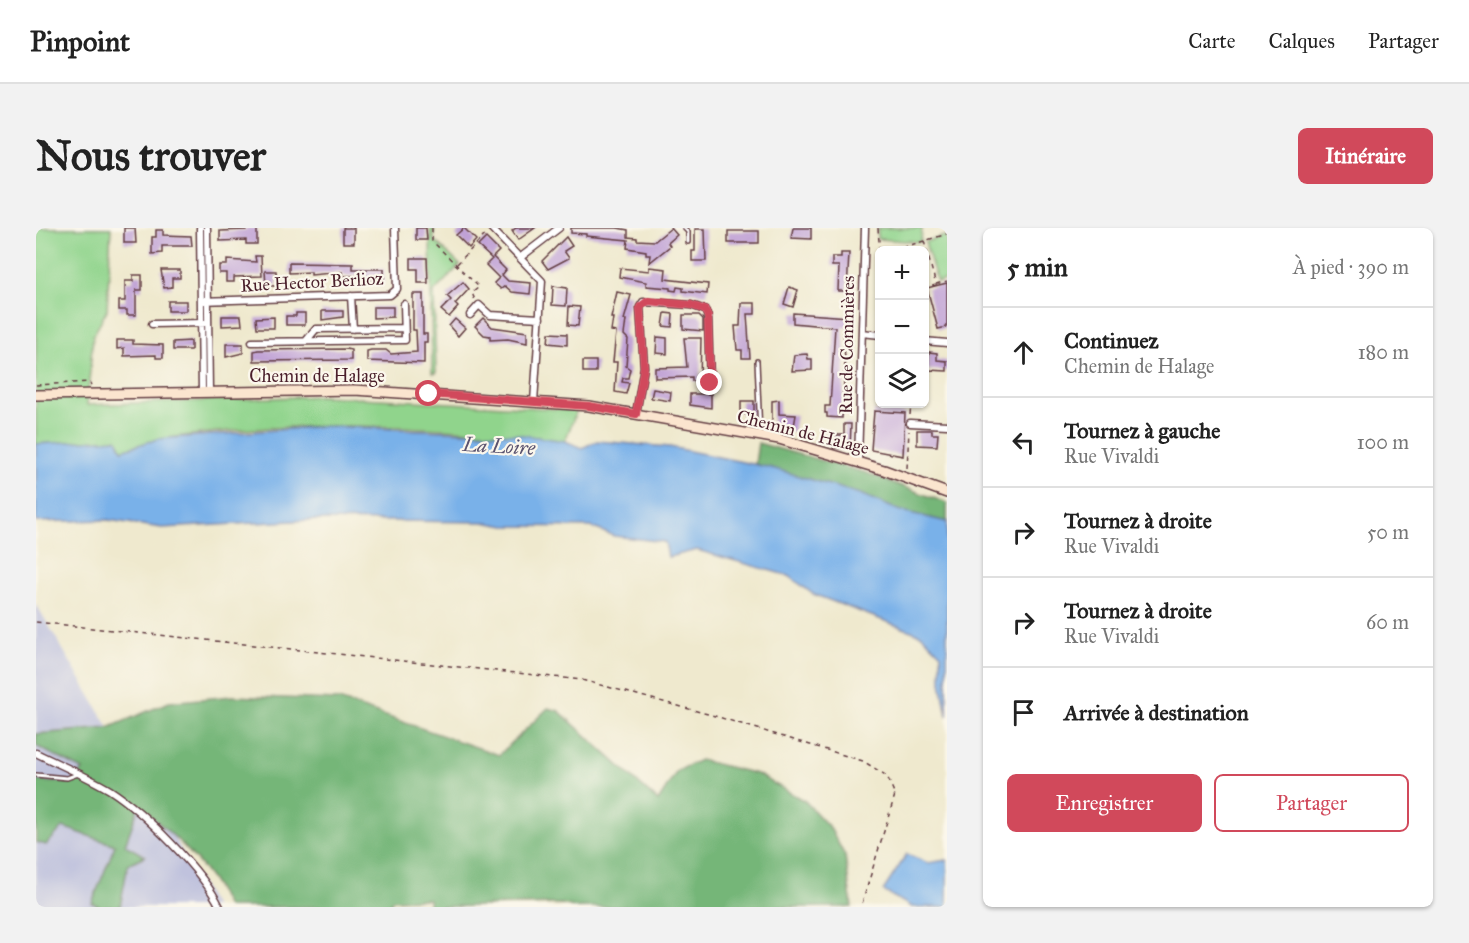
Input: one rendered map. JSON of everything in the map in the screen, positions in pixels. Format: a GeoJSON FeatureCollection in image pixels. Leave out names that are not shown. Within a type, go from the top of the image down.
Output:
{"type":"FeatureCollection","features":[{"type":"Feature","properties":{"kind":"main road","name":"Chemin de Halage"},"geometry":{"type":"LineString","coordinates":[[36,395],[355,390],[534,402],[636,414],[760,436],[858,462],[947,493]]}},
{"type":"Feature","properties":{"kind":"street"},"geometry":{"type":"LineString","coordinates":[[200,228],[206,393]]}},
{"type":"Feature","properties":{"kind":"street"},"geometry":{"type":"LineString","coordinates":[[204,301],[207,228]]}},
{"type":"Feature","properties":{"kind":"street","name":"Rue Hector Berlioz"},"geometry":{"type":"LineString","coordinates":[[204,301],[390,295],[397,289],[395,228]]}},
{"type":"Feature","properties":{"kind":"street"},"geometry":{"type":"LineString","coordinates":[[491,228],[542,280],[534,402]]}},
{"type":"Feature","properties":{"kind":"street"},"geometry":{"type":"LineString","coordinates":[[521,257],[559,228]]}},
{"type":"Feature","properties":{"kind":"street","name":"Rue de Commières"},"geometry":{"type":"LineString","coordinates":[[858,462],[865,228]]}},
{"type":"Feature","properties":{"kind":"street"},"geometry":{"type":"LineString","coordinates":[[351,296],[353,329]]}},
{"type":"Feature","properties":{"kind":"street"},"geometry":{"type":"LineString","coordinates":[[636,414],[644,367],[640,307],[643,302],[691,305],[705,310],[708,317],[710,383]]}},
{"type":"Feature","properties":{"kind":"street"},"geometry":{"type":"LineString","coordinates":[[252,342],[405,340],[404,304]]}},
{"type":"Feature","properties":{"kind":"street"},"geometry":{"type":"LineString","coordinates":[[470,315],[479,305],[490,315],[540,318]]}},
{"type":"Feature","properties":{"kind":"street"},"geometry":{"type":"LineString","coordinates":[[152,324],[205,323]]}},
{"type":"Feature","properties":{"kind":"street"},"geometry":{"type":"LineString","coordinates":[[306,341],[316,329],[404,328]]}},
{"type":"Feature","properties":{"kind":"street"},"geometry":{"type":"LineString","coordinates":[[862,333],[875,335]]}},
{"type":"Feature","properties":{"kind":"street"},"geometry":{"type":"LineString","coordinates":[[929,341],[947,343]]}},
{"type":"Feature","properties":{"kind":"street"},"geometry":{"type":"LineString","coordinates":[[910,423],[947,425]]}},
{"type":"Feature","properties":{"kind":"street"},"geometry":{"type":"LineString","coordinates":[[36,753],[110,790],[142,814],[212,891],[220,907]]}},
{"type":"Feature","properties":{"kind":"lane"},"geometry":{"type":"LineString","coordinates":[[684,228],[688,232],[688,242]]}},
{"type":"Feature","properties":{"kind":"lane"},"geometry":{"type":"LineString","coordinates":[[757,361],[760,436]]}},
{"type":"Feature","properties":{"kind":"lane"},"geometry":{"type":"LineString","coordinates":[[36,775],[67,778],[78,774]]}},
{"type":"Feature","properties":{"kind":"path"},"geometry":{"type":"LineString","coordinates":[[432,228],[432,241],[479,287],[472,296],[479,305]]}},
{"type":"Feature","properties":{"kind":"path"},"geometry":{"type":"LineString","coordinates":[[456,264],[491,228]]}},
{"type":"Feature","properties":{"kind":"path"},"geometry":{"type":"LineString","coordinates":[[878,228],[879,246]]}},
{"type":"Feature","properties":{"kind":"path"},"geometry":{"type":"LineString","coordinates":[[907,246],[947,234]]}},
{"type":"Feature","properties":{"kind":"path"},"geometry":{"type":"LineString","coordinates":[[924,241],[936,285]]}},
{"type":"Feature","properties":{"kind":"path"},"geometry":{"type":"LineString","coordinates":[[929,287],[947,281]]}},
{"type":"Feature","properties":{"kind":"path"},"geometry":{"type":"LineString","coordinates":[[36,385],[89,382],[95,395]]}},
{"type":"Feature","properties":{"kind":"path"},"geometry":{"type":"LineString","coordinates":[[906,478],[911,408]]}},
{"type":"Feature","properties":{"kind":"path"},"geometry":{"type":"LineString","coordinates":[[36,622],[582,680],[715,716],[862,761],[887,776],[895,795],[861,907]]}},
{"type":"Feature","properties":{"kind":"shaded area"},"geometry":{"type":"Polygon","coordinates":[[[36,604],[215,907],[36,907],[36,604]]]}},
{"type":"Feature","properties":{"kind":"green space"},"geometry":{"type":"Polygon","coordinates":[[[36,228],[111,228],[107,310],[93,336],[87,405],[323,396],[577,410],[565,441],[465,430],[363,426],[210,433],[156,440],[122,450],[117,439],[36,444],[36,228]]]}},
{"type":"Feature","properties":{"kind":"green space"},"geometry":{"type":"Polygon","coordinates":[[[430,228],[434,228],[434,240],[460,265],[434,292],[436,373],[432,373],[430,228]]]}},
{"type":"Feature","properties":{"kind":"green space"},"geometry":{"type":"Polygon","coordinates":[[[878,228],[922,228],[921,242],[877,239],[878,228]]]}},
{"type":"Feature","properties":{"kind":"green space"},"geometry":{"type":"Polygon","coordinates":[[[947,235],[947,279],[937,282],[929,255],[929,246],[926,246],[925,242],[947,235]]]}},
{"type":"Feature","properties":{"kind":"green space"},"geometry":{"type":"Polygon","coordinates":[[[758,443],[867,473],[947,503],[947,522],[898,510],[860,494],[755,464],[758,443]]]}},
{"type":"Feature","properties":{"kind":"green space"},"geometry":{"type":"Polygon","coordinates":[[[232,696],[339,700],[499,755],[548,708],[559,711],[658,801],[677,771],[700,760],[757,774],[805,801],[830,828],[845,856],[852,907],[575,907],[562,904],[429,907],[429,899],[392,900],[390,907],[227,907],[210,877],[189,851],[139,806],[125,845],[145,856],[128,864],[120,907],[100,907],[92,903],[115,845],[63,827],[46,845],[36,842],[36,781],[74,783],[83,770],[36,746],[36,734],[108,728],[169,702],[232,696]]]}},
{"type":"Feature","properties":{"kind":"water","name":"La Loire"},"geometry":{"type":"Polygon","coordinates":[[[327,426],[516,434],[565,441],[582,448],[597,441],[670,447],[772,468],[860,494],[898,510],[947,522],[947,716],[941,682],[941,654],[922,635],[813,594],[789,576],[697,550],[668,557],[665,542],[614,536],[591,527],[505,526],[483,522],[311,520],[162,528],[108,520],[36,522],[36,444],[117,439],[122,450],[158,439],[327,426]]]}},
{"type":"Feature","properties":{"kind":"water"},"geometry":{"type":"Polygon","coordinates":[[[907,854],[928,863],[947,860],[947,907],[912,907],[883,891],[907,854]]]}},
{"type":"Feature","properties":{"kind":"building"},"geometry":{"type":"Polygon","coordinates":[[[124,228],[135,228],[136,243],[124,243],[124,228]]]}},
{"type":"Feature","properties":{"kind":"building"},"geometry":{"type":"Polygon","coordinates":[[[246,228],[257,228],[257,244],[246,244],[246,240],[220,241],[220,231],[246,230],[246,228]]]}},
{"type":"Feature","properties":{"kind":"building"},"geometry":{"type":"Polygon","coordinates":[[[343,228],[354,228],[354,243],[343,243],[343,228]]]}},
{"type":"Feature","properties":{"kind":"building"},"geometry":{"type":"Polygon","coordinates":[[[416,228],[426,228],[427,240],[416,240],[416,228]]]}},
{"type":"Feature","properties":{"kind":"building"},"geometry":{"type":"Polygon","coordinates":[[[464,228],[476,240],[469,248],[456,235],[464,228]]]}},
{"type":"Feature","properties":{"kind":"building"},"geometry":{"type":"Polygon","coordinates":[[[516,228],[535,228],[518,240],[512,231],[516,228]]]}},
{"type":"Feature","properties":{"kind":"building"},"geometry":{"type":"Polygon","coordinates":[[[571,228],[628,230],[628,237],[637,238],[637,240],[655,241],[671,228],[677,235],[668,243],[670,246],[649,263],[650,255],[646,255],[646,251],[627,248],[628,240],[571,233],[571,228]]]}},
{"type":"Feature","properties":{"kind":"building"},"geometry":{"type":"Polygon","coordinates":[[[793,228],[811,228],[811,239],[791,238],[793,228]]]}},
{"type":"Feature","properties":{"kind":"building"},"geometry":{"type":"Polygon","coordinates":[[[695,229],[705,229],[706,261],[692,261],[692,251],[695,251],[695,229]]]}},
{"type":"Feature","properties":{"kind":"building"},"geometry":{"type":"Polygon","coordinates":[[[156,230],[163,230],[163,235],[191,236],[192,246],[162,246],[162,253],[152,254],[152,237],[156,237],[156,230]]]}},
{"type":"Feature","properties":{"kind":"building"},"geometry":{"type":"Polygon","coordinates":[[[728,231],[759,231],[759,243],[728,243],[728,231]]]}},
{"type":"Feature","properties":{"kind":"building"},"geometry":{"type":"Polygon","coordinates":[[[566,237],[572,246],[564,251],[569,258],[548,269],[542,261],[566,237]]]}},
{"type":"Feature","properties":{"kind":"building"},"geometry":{"type":"Polygon","coordinates":[[[486,238],[499,251],[493,257],[506,270],[502,275],[508,281],[531,283],[530,294],[512,292],[505,286],[501,289],[494,283],[499,278],[486,265],[492,259],[478,246],[486,238]]]}},
{"type":"Feature","properties":{"kind":"building"},"geometry":{"type":"Polygon","coordinates":[[[841,253],[849,253],[847,291],[838,291],[839,266],[832,266],[832,257],[841,257],[841,253]]]}},
{"type":"Feature","properties":{"kind":"building"},"geometry":{"type":"Polygon","coordinates":[[[255,256],[261,256],[262,276],[234,277],[234,282],[226,282],[226,273],[219,273],[219,265],[227,265],[227,260],[256,262],[255,256]]]}},
{"type":"Feature","properties":{"kind":"building"},"geometry":{"type":"Polygon","coordinates":[[[411,258],[427,258],[428,283],[418,283],[418,269],[411,269],[411,258]]]}},
{"type":"Feature","properties":{"kind":"building"},"geometry":{"type":"Polygon","coordinates":[[[289,263],[353,264],[353,269],[384,269],[384,282],[362,279],[362,276],[342,276],[342,272],[311,275],[311,272],[289,273],[289,263]]]}},
{"type":"Feature","properties":{"kind":"building"},"geometry":{"type":"Polygon","coordinates":[[[649,267],[666,269],[665,279],[708,284],[707,294],[683,291],[683,288],[677,287],[676,291],[670,288],[646,286],[646,282],[619,277],[620,268],[649,271],[649,267]]]}},
{"type":"Feature","properties":{"kind":"building"},"geometry":{"type":"Polygon","coordinates":[[[161,270],[180,270],[180,278],[172,278],[172,287],[164,288],[161,270]]]}},
{"type":"Feature","properties":{"kind":"building"},"geometry":{"type":"Polygon","coordinates":[[[265,271],[276,271],[277,286],[266,286],[265,271]]]}},
{"type":"Feature","properties":{"kind":"building"},"geometry":{"type":"Polygon","coordinates":[[[133,275],[142,275],[142,290],[136,290],[136,315],[127,315],[127,310],[119,310],[119,301],[125,301],[125,281],[133,281],[133,275]]]}},
{"type":"Feature","properties":{"kind":"building"},"geometry":{"type":"Polygon","coordinates":[[[463,282],[469,289],[455,304],[458,307],[449,317],[441,310],[451,300],[447,296],[463,282]]]}},
{"type":"Feature","properties":{"kind":"building"},"geometry":{"type":"Polygon","coordinates":[[[947,283],[947,327],[938,329],[929,288],[947,283]]]}},
{"type":"Feature","properties":{"kind":"building"},"geometry":{"type":"Polygon","coordinates":[[[553,286],[567,288],[566,306],[552,305],[553,286]]]}},
{"type":"Feature","properties":{"kind":"building"},"geometry":{"type":"Polygon","coordinates":[[[789,287],[798,290],[793,307],[784,304],[789,287]]]}},
{"type":"Feature","properties":{"kind":"building"},"geometry":{"type":"Polygon","coordinates":[[[617,292],[631,295],[624,320],[626,320],[624,335],[628,339],[626,366],[630,369],[628,378],[623,378],[622,382],[629,383],[626,394],[615,392],[617,362],[613,362],[616,332],[611,331],[613,318],[611,318],[617,292]]]}},
{"type":"Feature","properties":{"kind":"building"},"geometry":{"type":"Polygon","coordinates":[[[413,294],[423,294],[423,334],[427,334],[427,342],[424,342],[424,363],[367,361],[367,351],[371,350],[386,350],[391,354],[417,352],[416,330],[413,330],[413,294]]]}},
{"type":"Feature","properties":{"kind":"building"},"geometry":{"type":"Polygon","coordinates":[[[168,301],[186,301],[186,311],[168,311],[168,301]]]}},
{"type":"Feature","properties":{"kind":"building"},"geometry":{"type":"Polygon","coordinates":[[[741,303],[755,303],[755,314],[747,314],[750,358],[742,358],[742,350],[737,350],[735,326],[740,326],[741,303]]]}},
{"type":"Feature","properties":{"kind":"building"},"geometry":{"type":"Polygon","coordinates":[[[569,306],[580,307],[578,326],[568,325],[569,306]]]}},
{"type":"Feature","properties":{"kind":"building"},"geometry":{"type":"Polygon","coordinates":[[[373,307],[393,307],[393,317],[373,318],[373,307]]]}},
{"type":"Feature","properties":{"kind":"building"},"geometry":{"type":"Polygon","coordinates":[[[322,311],[343,311],[343,317],[322,320],[322,311]]]}},
{"type":"Feature","properties":{"kind":"building"},"geometry":{"type":"Polygon","coordinates":[[[296,313],[305,313],[305,325],[286,325],[286,316],[296,316],[296,313]]]}},
{"type":"Feature","properties":{"kind":"building"},"geometry":{"type":"Polygon","coordinates":[[[665,313],[673,314],[672,327],[663,326],[665,313]]]}},
{"type":"Feature","properties":{"kind":"building"},"geometry":{"type":"Polygon","coordinates":[[[793,313],[849,317],[848,328],[843,327],[845,360],[842,418],[827,417],[825,413],[825,406],[830,406],[835,327],[793,323],[793,313]]]}},
{"type":"Feature","properties":{"kind":"building"},"geometry":{"type":"Polygon","coordinates":[[[683,315],[699,315],[703,319],[703,331],[683,329],[683,315]]]}},
{"type":"Feature","properties":{"kind":"building"},"geometry":{"type":"Polygon","coordinates":[[[222,316],[241,316],[242,325],[222,326],[222,316]]]}},
{"type":"Feature","properties":{"kind":"building"},"geometry":{"type":"Polygon","coordinates":[[[274,317],[274,328],[257,328],[256,318],[274,317]]]}},
{"type":"Feature","properties":{"kind":"building"},"geometry":{"type":"Polygon","coordinates":[[[483,318],[492,327],[527,332],[527,343],[508,339],[490,340],[490,336],[484,335],[475,326],[483,318]]]}},
{"type":"Feature","properties":{"kind":"building"},"geometry":{"type":"Polygon","coordinates":[[[455,319],[465,328],[458,336],[449,326],[455,319]]]}},
{"type":"Feature","properties":{"kind":"building"},"geometry":{"type":"Polygon","coordinates":[[[549,333],[567,334],[567,345],[548,343],[549,333]]]}},
{"type":"Feature","properties":{"kind":"building"},"geometry":{"type":"Polygon","coordinates":[[[657,337],[667,338],[667,354],[656,353],[657,337]]]}},
{"type":"Feature","properties":{"kind":"building"},"geometry":{"type":"Polygon","coordinates":[[[684,338],[701,338],[700,381],[692,381],[692,377],[655,378],[655,368],[687,367],[684,338]]]}},
{"type":"Feature","properties":{"kind":"building"},"geometry":{"type":"Polygon","coordinates":[[[117,340],[133,340],[133,344],[163,345],[163,358],[156,358],[156,355],[124,356],[124,348],[117,349],[117,340]]]}},
{"type":"Feature","properties":{"kind":"building"},"geometry":{"type":"Polygon","coordinates":[[[191,341],[191,350],[173,350],[173,342],[191,341]]]}},
{"type":"Feature","properties":{"kind":"building"},"geometry":{"type":"Polygon","coordinates":[[[226,344],[243,344],[243,353],[226,357],[226,344]]]}},
{"type":"Feature","properties":{"kind":"building"},"geometry":{"type":"Polygon","coordinates":[[[258,350],[351,350],[351,360],[254,361],[254,351],[258,350]]]}},
{"type":"Feature","properties":{"kind":"building"},"geometry":{"type":"Polygon","coordinates":[[[929,352],[937,353],[937,360],[947,361],[947,371],[929,370],[929,352]]]}},
{"type":"Feature","properties":{"kind":"building"},"geometry":{"type":"Polygon","coordinates":[[[807,354],[808,359],[812,359],[812,370],[792,371],[794,355],[807,354]]]}},
{"type":"Feature","properties":{"kind":"building"},"geometry":{"type":"Polygon","coordinates":[[[583,361],[596,361],[596,372],[583,372],[583,361]]]}},
{"type":"Feature","properties":{"kind":"building"},"geometry":{"type":"Polygon","coordinates":[[[653,389],[671,392],[670,401],[651,398],[653,389]]]}},
{"type":"Feature","properties":{"kind":"building"},"geometry":{"type":"Polygon","coordinates":[[[690,394],[711,394],[711,408],[690,405],[690,394]]]}},
{"type":"Feature","properties":{"kind":"building"},"geometry":{"type":"Polygon","coordinates":[[[779,400],[779,414],[796,415],[793,432],[765,430],[765,424],[772,424],[772,401],[779,400]]]}},
{"type":"Feature","properties":{"kind":"building"},"geometry":{"type":"Polygon","coordinates":[[[741,401],[754,401],[754,414],[741,414],[741,401]]]}},
{"type":"Feature","properties":{"kind":"building"},"geometry":{"type":"Polygon","coordinates":[[[874,411],[905,413],[903,456],[871,450],[874,411]]]}},
{"type":"Feature","properties":{"kind":"building"},"geometry":{"type":"Polygon","coordinates":[[[844,424],[851,424],[850,449],[833,448],[833,435],[844,435],[844,424]]]}},
{"type":"Feature","properties":{"kind":"building"},"geometry":{"type":"Polygon","coordinates":[[[917,430],[932,430],[932,434],[938,434],[937,446],[917,445],[917,430]]]}},
{"type":"Feature","properties":{"kind":"route"},"geometry":{"type":"LineString","coordinates":[[429,394],[589,406],[636,414],[644,367],[640,307],[643,302],[648,301],[691,305],[705,310],[708,317],[710,383]]}}]}
